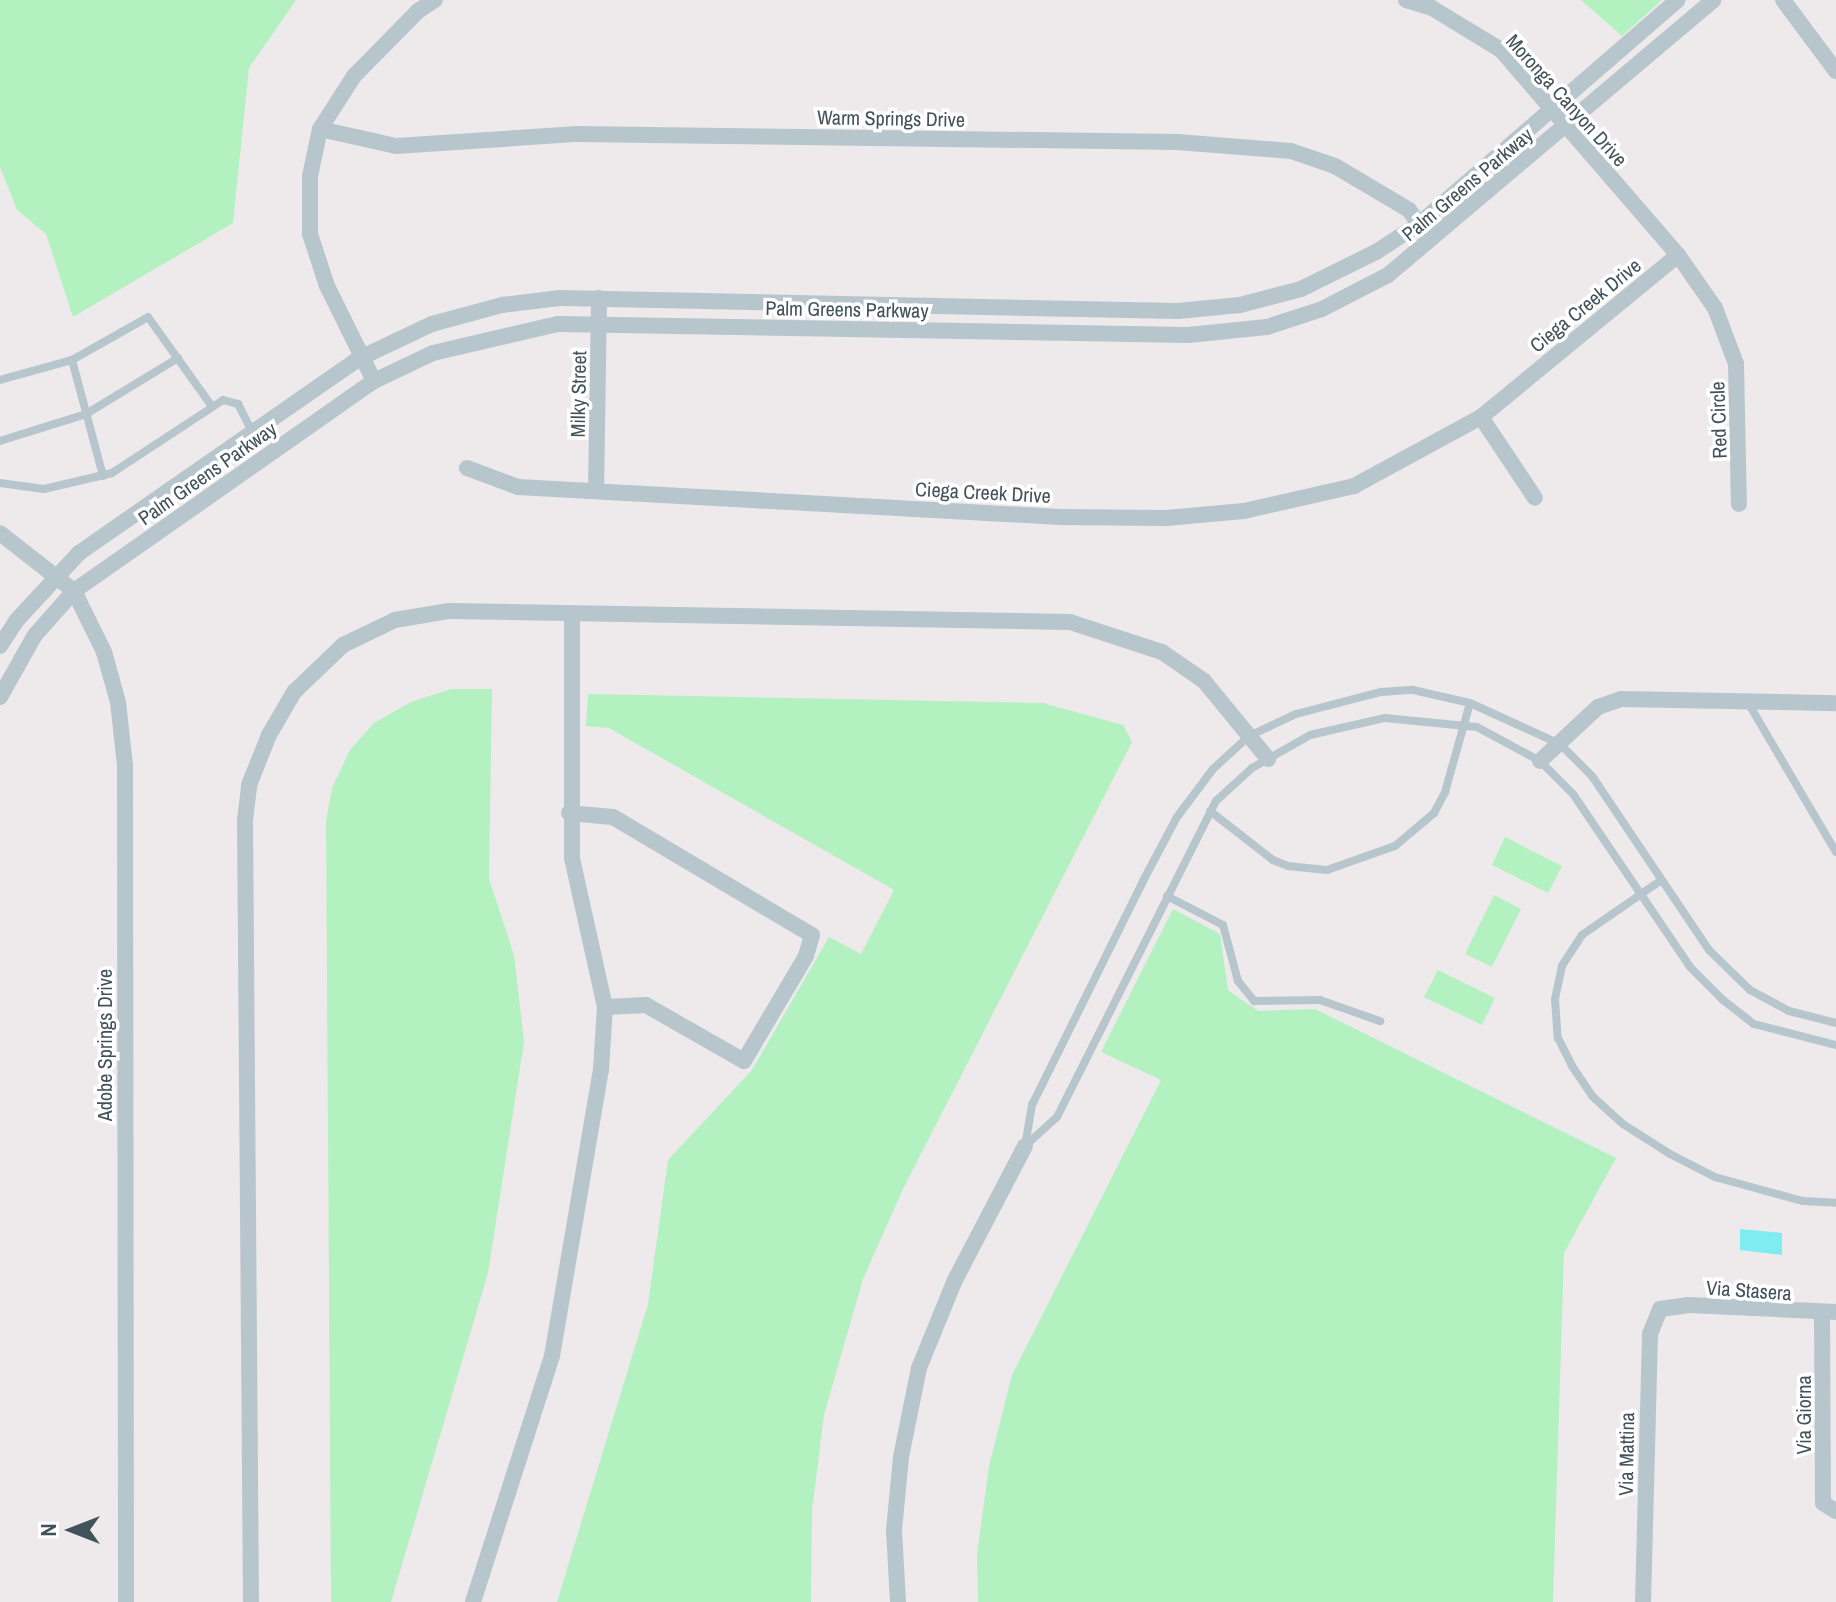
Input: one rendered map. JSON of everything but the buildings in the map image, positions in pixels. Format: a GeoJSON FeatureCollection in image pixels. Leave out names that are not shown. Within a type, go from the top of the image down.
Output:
{"type":"FeatureCollection","features":[{"type":"Feature","properties":{"kind":"street"},"geometry":{"type":"LineString","coordinates":[[374,381],[327,286],[310,234],[310,176],[320,129],[354,76],[418,11],[435,0]]}},
{"type":"Feature","properties":{"kind":"street","name":"Moronga Canyon Drive"},"geometry":{"type":"LineString","coordinates":[[1406,0],[1432,8],[1501,50],[1678,255]]}},
{"type":"Feature","properties":{"kind":"street","name":"Palm Greens Parkway"},"geometry":{"type":"LineString","coordinates":[[0,646],[79,553],[360,358],[432,324],[502,305],[599,298],[1178,311],[1240,305],[1301,289],[1376,252],[1419,224],[1678,0]]}},
{"type":"Feature","properties":{"kind":"street","name":"Palm Greens Parkway"},"geometry":{"type":"LineString","coordinates":[[0,697],[35,635],[74,591],[374,381],[433,353],[496,335],[600,324],[1188,335],[1267,327],[1322,309],[1388,275],[1432,242],[1713,0]]}},
{"type":"Feature","properties":{"kind":"street"},"geometry":{"type":"LineString","coordinates":[[1783,0],[1836,71]]}},
{"type":"Feature","properties":{"kind":"street","name":"Warm Springs Drive"},"geometry":{"type":"LineString","coordinates":[[320,129],[396,146],[575,134],[1177,142],[1291,151],[1335,166],[1409,210],[1432,242]]}},
{"type":"Feature","properties":{"kind":"street","name":"Ciega Creek Drive"},"geometry":{"type":"LineString","coordinates":[[467,468],[518,487],[1060,517],[1197,515],[1244,511],[1354,486],[1481,417],[1678,255]]}},
{"type":"Feature","properties":{"kind":"street","name":"Red Circle"},"geometry":{"type":"LineString","coordinates":[[1678,255],[1715,308],[1736,364],[1739,504]]}},
{"type":"Feature","properties":{"kind":"street","name":"Milky Street"},"geometry":{"type":"LineString","coordinates":[[596,491],[599,298]]}},
{"type":"Feature","properties":{"kind":"street"},"geometry":{"type":"LineString","coordinates":[[1481,417],[1535,498]]}},
{"type":"Feature","properties":{"kind":"street","name":"Adobe Springs Drive"},"geometry":{"type":"LineString","coordinates":[[0,533],[74,591],[104,652],[118,702],[125,765],[126,1602]]}},
{"type":"Feature","properties":{"kind":"street"},"geometry":{"type":"LineString","coordinates":[[251,1602],[245,820],[249,785],[294,692],[343,645],[395,620],[449,611],[572,616],[1070,622],[1162,652],[1204,681],[1268,759]]}},
{"type":"Feature","properties":{"kind":"street"},"geometry":{"type":"LineString","coordinates":[[473,1602],[564,1304],[601,1070],[605,1007],[572,858],[569,813],[572,616]]}},
{"type":"Feature","properties":{"kind":"street"},"geometry":{"type":"LineString","coordinates":[[1540,761],[1598,707],[1621,699],[1836,703]]}},
{"type":"Feature","properties":{"kind":"street"},"geometry":{"type":"LineString","coordinates":[[569,813],[613,817],[812,935],[806,956],[744,1061],[646,1005],[605,1007]]}},
{"type":"Feature","properties":{"kind":"street"},"geometry":{"type":"LineString","coordinates":[[898,1602],[894,1530],[901,1457],[919,1368],[955,1280],[1025,1146]]}},
{"type":"Feature","properties":{"kind":"street","name":"Via Stasera"},"geometry":{"type":"LineString","coordinates":[[1660,1309],[1689,1305],[1829,1312]]}},
{"type":"Feature","properties":{"kind":"street","name":"Via Mattina"},"geometry":{"type":"LineString","coordinates":[[1643,1602],[1650,1334],[1660,1309]]}},
{"type":"Feature","properties":{"kind":"street","name":"Via Giorna"},"geometry":{"type":"LineString","coordinates":[[1829,1312],[1823,1503],[1836,1511]]}},
{"type":"Feature","properties":{"kind":"lane"},"geometry":{"type":"LineString","coordinates":[[0,380],[72,360],[148,317],[211,405]]}},
{"type":"Feature","properties":{"kind":"lane"},"geometry":{"type":"LineString","coordinates":[[0,441],[86,414],[178,358]]}},
{"type":"Feature","properties":{"kind":"lane"},"geometry":{"type":"LineString","coordinates":[[72,360],[103,476]]}},
{"type":"Feature","properties":{"kind":"lane"},"geometry":{"type":"LineString","coordinates":[[0,483],[44,489],[103,476],[211,405],[230,399],[238,404],[252,432]]}},
{"type":"Feature","properties":{"kind":"lane"},"geometry":{"type":"LineString","coordinates":[[1025,1146],[1032,1105],[1177,817],[1213,769],[1249,736],[1296,714],[1381,692],[1413,690],[1470,703],[1560,744],[1592,776],[1709,950],[1750,990],[1789,1011],[1836,1023]]}},
{"type":"Feature","properties":{"kind":"lane"},"geometry":{"type":"LineString","coordinates":[[1746,700],[1836,852]]}},
{"type":"Feature","properties":{"kind":"lane"},"geometry":{"type":"LineString","coordinates":[[1210,811],[1273,860],[1288,866],[1327,870],[1395,846],[1434,813],[1470,703]]}},
{"type":"Feature","properties":{"kind":"lane"},"geometry":{"type":"LineString","coordinates":[[1025,1146],[1057,1117],[1210,811],[1252,768],[1310,735],[1346,724],[1385,718],[1465,725],[1540,761],[1573,794],[1690,967],[1723,1000],[1754,1024],[1836,1045]]}},
{"type":"Feature","properties":{"kind":"lane"},"geometry":{"type":"LineString","coordinates":[[1660,881],[1582,935],[1562,966],[1556,1012],[1558,1038],[1572,1066],[1592,1096],[1623,1124],[1670,1154],[1715,1177],[1803,1201],[1836,1203]]}},
{"type":"Feature","properties":{"kind":"lane"},"geometry":{"type":"LineString","coordinates":[[1167,896],[1223,925],[1238,981],[1254,1001],[1320,1000],[1380,1021]]}},
{"type":"Feature","properties":{"kind":"green space"},"geometry":{"type":"Polygon","coordinates":[[[0,0],[296,0],[249,68],[233,223],[73,317],[46,234],[17,210],[0,167],[0,0]]]}},
{"type":"Feature","properties":{"kind":"green space"},"geometry":{"type":"Polygon","coordinates":[[[1581,0],[1662,0],[1622,36],[1581,0]]]}},
{"type":"Feature","properties":{"kind":"green space"},"geometry":{"type":"Polygon","coordinates":[[[451,689],[492,689],[489,879],[514,955],[524,1042],[488,1273],[391,1602],[331,1602],[326,821],[332,788],[350,750],[374,723],[411,702],[451,689]]]}},
{"type":"Feature","properties":{"kind":"green space"},"geometry":{"type":"Polygon","coordinates":[[[588,694],[1043,703],[1123,725],[1132,742],[902,1191],[863,1279],[824,1415],[812,1511],[811,1602],[557,1602],[648,1304],[668,1160],[752,1070],[829,937],[861,954],[894,890],[609,728],[586,726],[588,694]]]}},
{"type":"Feature","properties":{"kind":"green space"},"geometry":{"type":"Polygon","coordinates":[[[1505,837],[1562,866],[1548,893],[1492,865],[1505,837]]]}},
{"type":"Feature","properties":{"kind":"green space"},"geometry":{"type":"Polygon","coordinates":[[[1494,895],[1521,909],[1492,967],[1465,954],[1494,895]]]}},
{"type":"Feature","properties":{"kind":"green space"},"geometry":{"type":"Polygon","coordinates":[[[1173,909],[1220,934],[1228,990],[1258,1011],[1315,1009],[1616,1158],[1564,1253],[1553,1602],[978,1602],[977,1554],[989,1466],[1012,1375],[1161,1080],[1101,1052],[1173,909]]]}},
{"type":"Feature","properties":{"kind":"green space"},"geometry":{"type":"Polygon","coordinates":[[[1438,970],[1495,998],[1482,1025],[1424,997],[1438,970]]]}},
{"type":"Feature","properties":{"kind":"water"},"geometry":{"type":"Polygon","coordinates":[[[1740,1229],[1782,1233],[1782,1255],[1740,1250],[1740,1229]]]}}]}
